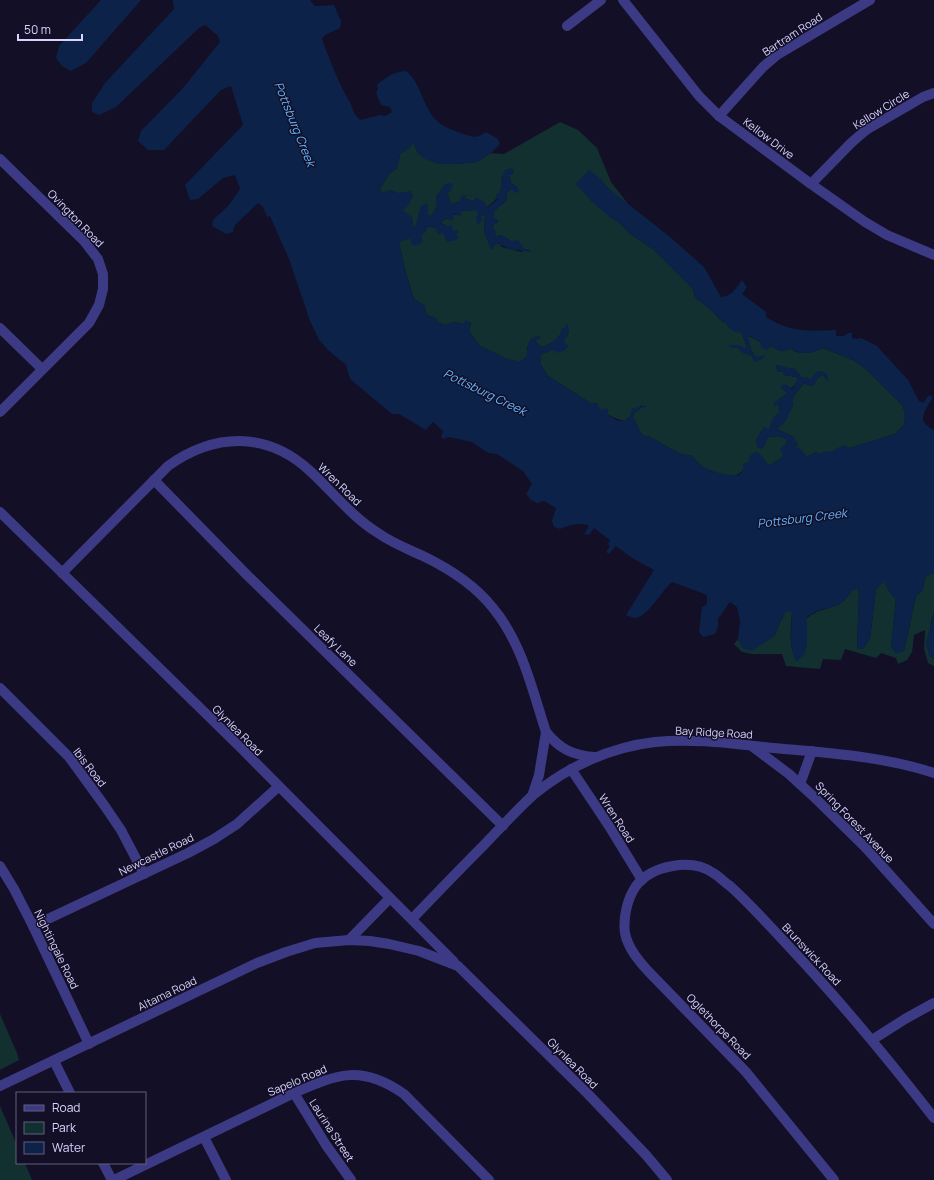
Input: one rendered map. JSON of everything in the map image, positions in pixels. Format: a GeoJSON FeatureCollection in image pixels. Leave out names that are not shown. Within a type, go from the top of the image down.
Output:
{"type":"FeatureCollection","features":[{"type":"Feature","properties":{"kind":"street"},"geometry":{"type":"LineString","coordinates":[[567,26],[601,0]]}},
{"type":"Feature","properties":{"kind":"street","name":"Kellow Drive"},"geometry":{"type":"LineString","coordinates":[[623,0],[699,96],[719,116],[811,184],[887,235],[934,255]]}},
{"type":"Feature","properties":{"kind":"street","name":"Bartram Road"},"geometry":{"type":"LineString","coordinates":[[719,116],[763,67],[777,55],[870,0]]}},
{"type":"Feature","properties":{"kind":"street","name":"Kellow Circle"},"geometry":{"type":"LineString","coordinates":[[811,184],[851,143],[866,130],[923,97],[934,93]]}},
{"type":"Feature","properties":{"kind":"street","name":"Ovington Road"},"geometry":{"type":"LineString","coordinates":[[0,159],[84,241],[98,259],[102,274],[103,289],[99,305],[89,323],[0,412]]}},
{"type":"Feature","properties":{"kind":"street"},"geometry":{"type":"LineString","coordinates":[[0,328],[42,369]]}},
{"type":"Feature","properties":{"kind":"street","name":"Wren Road"},"geometry":{"type":"LineString","coordinates":[[62,573],[168,466],[179,458],[209,444],[235,440],[255,442],[273,448],[288,455],[308,469],[364,523],[377,533],[458,575],[483,596],[505,624],[518,648],[546,732],[554,742],[578,756],[594,757]]}},
{"type":"Feature","properties":{"kind":"street","name":"Leafy Lane"},"geometry":{"type":"LineString","coordinates":[[154,480],[253,580],[503,826]]}},
{"type":"Feature","properties":{"kind":"street","name":"Glynlea Road"},"geometry":{"type":"LineString","coordinates":[[0,512],[241,748],[278,787],[588,1094],[646,1155],[667,1180]]}},
{"type":"Feature","properties":{"kind":"street","name":"Ibis Road"},"geometry":{"type":"LineString","coordinates":[[0,688],[69,757],[121,830],[144,874]]}},
{"type":"Feature","properties":{"kind":"street","name":"Wren Road"},"geometry":{"type":"LineString","coordinates":[[532,796],[539,775],[546,732]]}},
{"type":"Feature","properties":{"kind":"street","name":"Bay Ridge Road"},"geometry":{"type":"LineString","coordinates":[[412,920],[532,796],[556,778],[594,757],[632,746],[654,742],[683,740],[812,751],[892,762],[934,773]]}},
{"type":"Feature","properties":{"kind":"street","name":"Spring Forest Avenue"},"geometry":{"type":"LineString","coordinates":[[752,746],[789,774],[865,847],[934,924]]}},
{"type":"Feature","properties":{"kind":"street"},"geometry":{"type":"LineString","coordinates":[[800,784],[812,751]]}},
{"type":"Feature","properties":{"kind":"street","name":"Wren Road"},"geometry":{"type":"LineString","coordinates":[[571,770],[642,880]]}},
{"type":"Feature","properties":{"kind":"street","name":"Newcastle Road"},"geometry":{"type":"LineString","coordinates":[[34,926],[214,839],[237,824],[278,787]]}},
{"type":"Feature","properties":{"kind":"street","name":"Brunswick Road"},"geometry":{"type":"LineString","coordinates":[[642,880],[665,867],[680,865],[698,866],[713,872],[746,900],[821,980],[872,1040],[934,1118]]}},
{"type":"Feature","properties":{"kind":"street","name":"Nightingale Road"},"geometry":{"type":"LineString","coordinates":[[0,866],[34,926],[89,1044]]}},
{"type":"Feature","properties":{"kind":"street","name":"Oglethorpe Road"},"geometry":{"type":"LineString","coordinates":[[642,880],[636,886],[632,894],[625,919],[625,933],[633,954],[648,972],[746,1072],[834,1180]]}},
{"type":"Feature","properties":{"kind":"street"},"geometry":{"type":"LineString","coordinates":[[350,940],[390,898]]}},
{"type":"Feature","properties":{"kind":"street","name":"Glynlea Road"},"geometry":{"type":"LineString","coordinates":[[350,940],[370,940],[419,951],[458,966]]}},
{"type":"Feature","properties":{"kind":"street","name":"Altama Road"},"geometry":{"type":"LineString","coordinates":[[0,1086],[257,963],[315,943],[350,940]]}},
{"type":"Feature","properties":{"kind":"street"},"geometry":{"type":"LineString","coordinates":[[872,1040],[934,1003]]}},
{"type":"Feature","properties":{"kind":"street"},"geometry":{"type":"LineString","coordinates":[[54,1061],[70,1092]]}},
{"type":"Feature","properties":{"kind":"street","name":"Sapelo Road"},"geometry":{"type":"LineString","coordinates":[[113,1180],[324,1080],[344,1075],[360,1074],[391,1085],[404,1094],[489,1180]]}},
{"type":"Feature","properties":{"kind":"street","name":"Laurina Street"},"geometry":{"type":"LineString","coordinates":[[294,1093],[326,1146],[351,1180]]}},
{"type":"Feature","properties":{"kind":"street"},"geometry":{"type":"LineString","coordinates":[[204,1137],[226,1180]]}},
{"type":"Feature","properties":{"kind":"street"},"geometry":{"type":"LineString","coordinates":[[103,1164],[113,1180]]}},
{"type":"Feature","properties":{"kind":"green space"},"geometry":{"type":"Polygon","coordinates":[[[560,122],[578,130],[597,148],[611,182],[632,209],[597,176],[611,218],[619,222],[629,233],[653,249],[693,289],[695,297],[723,322],[742,333],[747,348],[738,348],[742,352],[756,357],[751,350],[747,335],[760,342],[768,349],[770,346],[781,351],[791,349],[803,353],[823,348],[853,360],[866,369],[903,406],[905,416],[904,425],[895,434],[850,448],[843,446],[832,452],[819,454],[817,452],[806,457],[801,450],[796,448],[794,437],[777,429],[790,411],[793,404],[793,397],[804,383],[810,386],[822,375],[822,371],[810,380],[806,377],[801,377],[795,369],[776,365],[777,371],[783,372],[784,375],[797,377],[798,379],[792,388],[781,388],[788,393],[779,399],[778,404],[780,411],[769,430],[762,430],[759,435],[767,438],[775,436],[785,438],[787,440],[783,457],[772,464],[767,465],[765,460],[750,461],[744,469],[736,475],[732,476],[723,474],[702,466],[693,456],[680,454],[650,437],[642,435],[633,417],[634,413],[642,407],[642,405],[625,421],[621,420],[608,415],[598,407],[596,403],[592,404],[548,376],[541,365],[541,354],[555,349],[564,341],[569,332],[565,328],[555,340],[542,347],[535,342],[539,336],[527,347],[527,356],[520,362],[507,359],[480,346],[469,331],[471,323],[463,324],[454,322],[445,325],[437,322],[436,318],[427,315],[424,305],[414,299],[405,270],[399,242],[421,235],[428,226],[436,228],[443,233],[456,235],[453,231],[440,222],[462,211],[476,210],[481,216],[483,214],[485,215],[484,231],[491,249],[498,243],[502,247],[522,252],[524,249],[501,235],[496,237],[492,230],[494,224],[498,221],[493,217],[494,211],[506,201],[507,192],[518,188],[511,183],[509,175],[513,173],[502,176],[499,195],[486,208],[466,199],[466,195],[460,201],[451,204],[447,193],[449,191],[444,187],[436,197],[436,208],[431,216],[428,216],[427,209],[415,228],[409,216],[402,210],[397,193],[391,190],[382,193],[380,189],[389,174],[397,168],[400,154],[409,148],[413,142],[418,153],[438,164],[477,162],[491,153],[504,154],[560,122]]]}},
{"type":"Feature","properties":{"kind":"green space"},"geometry":{"type":"Polygon","coordinates":[[[934,573],[934,613],[931,622],[929,655],[934,659],[934,666],[928,663],[924,649],[925,630],[914,635],[912,652],[907,660],[898,664],[896,658],[881,653],[876,658],[845,649],[841,660],[823,659],[820,669],[786,666],[782,654],[752,654],[742,652],[734,644],[738,639],[743,648],[752,650],[774,636],[785,612],[792,612],[791,644],[797,661],[807,643],[807,618],[814,613],[842,602],[852,590],[857,588],[859,594],[857,648],[863,649],[870,638],[876,589],[884,581],[889,591],[896,599],[891,647],[904,651],[916,596],[922,591],[926,576],[934,573]]]}},
{"type":"Feature","properties":{"kind":"green space"},"geometry":{"type":"Polygon","coordinates":[[[0,1014],[19,1060],[0,1070],[0,1014]]]}},
{"type":"Feature","properties":{"kind":"green space"},"geometry":{"type":"Polygon","coordinates":[[[0,1106],[16,1143],[16,1164],[25,1164],[32,1180],[0,1180],[0,1106]]]}},
{"type":"Feature","properties":{"kind":"water"},"geometry":{"type":"Polygon","coordinates":[[[101,0],[141,0],[86,63],[71,71],[62,66],[56,58],[59,46],[101,0]]]}},
{"type":"Feature","properties":{"kind":"water","name":"Pottsburg Creek"},"geometry":{"type":"Polygon","coordinates":[[[173,0],[310,0],[315,6],[334,5],[341,21],[340,28],[325,35],[322,39],[341,86],[351,104],[354,113],[360,120],[380,115],[385,116],[392,112],[390,107],[381,105],[376,93],[378,89],[377,85],[391,75],[406,71],[412,76],[430,112],[441,124],[468,136],[474,137],[486,132],[498,139],[500,144],[491,153],[477,162],[456,164],[438,164],[425,159],[418,153],[413,142],[409,148],[400,154],[397,168],[389,174],[380,189],[382,193],[391,190],[398,193],[411,191],[413,196],[407,207],[402,210],[413,218],[413,226],[415,227],[421,206],[428,203],[428,215],[431,216],[436,208],[436,197],[445,184],[453,183],[452,189],[447,193],[451,204],[460,201],[461,196],[466,195],[466,199],[473,201],[476,197],[484,201],[487,208],[497,200],[496,194],[500,193],[502,178],[505,170],[511,168],[514,170],[509,176],[511,183],[518,188],[519,192],[517,193],[511,190],[507,192],[506,201],[494,211],[493,217],[498,221],[498,223],[494,224],[492,229],[496,230],[496,237],[501,235],[512,241],[518,240],[524,249],[529,249],[531,252],[511,250],[498,243],[493,246],[494,249],[491,249],[484,231],[485,215],[483,214],[481,216],[482,221],[479,224],[477,223],[476,218],[478,214],[476,210],[462,211],[461,215],[457,216],[456,213],[453,215],[454,219],[451,221],[447,218],[440,222],[445,226],[452,225],[453,231],[459,230],[456,235],[459,237],[456,240],[447,242],[443,233],[438,235],[436,228],[428,226],[425,233],[421,235],[423,241],[419,245],[412,245],[410,238],[399,242],[405,270],[414,299],[424,305],[427,315],[436,318],[437,322],[445,325],[454,322],[463,324],[466,320],[471,323],[469,331],[480,346],[507,359],[520,362],[527,356],[528,345],[533,337],[541,337],[535,342],[542,347],[550,344],[561,334],[561,329],[565,328],[566,324],[568,324],[569,332],[564,341],[568,346],[565,350],[557,353],[554,350],[541,354],[541,365],[548,376],[592,404],[598,404],[598,407],[602,410],[606,408],[608,409],[608,415],[616,420],[625,421],[630,416],[632,408],[647,406],[645,408],[642,407],[634,413],[633,417],[642,435],[650,437],[680,454],[693,456],[703,467],[733,475],[739,474],[743,471],[743,464],[750,461],[749,457],[757,452],[768,465],[783,457],[780,448],[786,444],[787,440],[785,438],[777,436],[767,438],[766,444],[762,449],[757,447],[756,439],[764,427],[769,429],[773,418],[780,411],[778,404],[773,407],[775,402],[788,393],[781,388],[781,386],[786,384],[791,389],[794,387],[798,379],[797,377],[784,375],[783,372],[777,371],[776,365],[795,369],[801,377],[806,377],[810,380],[816,372],[822,371],[827,374],[829,382],[822,375],[813,386],[804,383],[793,397],[793,404],[786,421],[777,429],[794,437],[798,445],[796,448],[801,450],[806,457],[817,452],[819,454],[827,451],[832,452],[840,447],[850,448],[895,434],[904,425],[905,416],[903,406],[866,369],[853,360],[823,348],[807,353],[791,349],[781,351],[770,346],[767,350],[762,348],[760,342],[748,335],[751,350],[756,357],[765,355],[763,359],[754,362],[751,355],[742,352],[738,348],[730,348],[729,345],[739,345],[747,349],[742,333],[734,332],[695,297],[693,289],[653,249],[629,233],[619,222],[611,218],[592,202],[576,184],[589,170],[608,188],[670,237],[704,267],[721,297],[725,297],[730,294],[742,280],[747,287],[742,294],[766,312],[766,317],[775,322],[800,330],[836,330],[836,336],[844,336],[848,333],[852,333],[852,338],[861,338],[877,346],[908,380],[919,401],[923,403],[929,395],[933,397],[923,415],[923,419],[928,427],[934,430],[934,573],[926,576],[922,591],[916,596],[904,651],[896,654],[891,647],[896,600],[884,582],[876,589],[870,638],[863,649],[857,648],[859,594],[857,588],[852,590],[842,602],[820,610],[807,617],[807,643],[804,656],[796,661],[791,643],[792,612],[785,612],[774,636],[752,651],[743,648],[738,639],[740,621],[737,607],[730,602],[718,619],[718,627],[715,634],[703,637],[699,632],[702,607],[707,604],[707,595],[672,582],[649,609],[640,617],[635,618],[626,615],[654,570],[632,558],[616,546],[609,554],[606,552],[610,546],[608,544],[610,540],[594,528],[589,535],[584,534],[589,526],[582,524],[574,524],[560,529],[554,527],[552,521],[556,508],[544,501],[537,503],[531,500],[526,494],[532,484],[523,471],[497,454],[488,453],[472,442],[449,437],[444,439],[441,437],[443,431],[433,422],[426,430],[399,414],[392,414],[350,379],[346,365],[328,350],[319,340],[310,321],[289,259],[270,216],[267,217],[263,207],[258,203],[234,226],[233,232],[226,234],[212,226],[213,220],[229,205],[240,189],[235,175],[223,178],[198,199],[190,200],[185,185],[243,125],[231,86],[221,90],[164,150],[148,150],[138,141],[141,131],[183,88],[220,42],[218,36],[205,25],[199,28],[116,107],[99,115],[92,112],[92,103],[105,83],[174,9],[173,0]]]}},
{"type":"Feature","properties":{"kind":"water"},"geometry":{"type":"Polygon","coordinates":[[[934,613],[934,659],[929,655],[926,643],[934,613]]]}}]}
